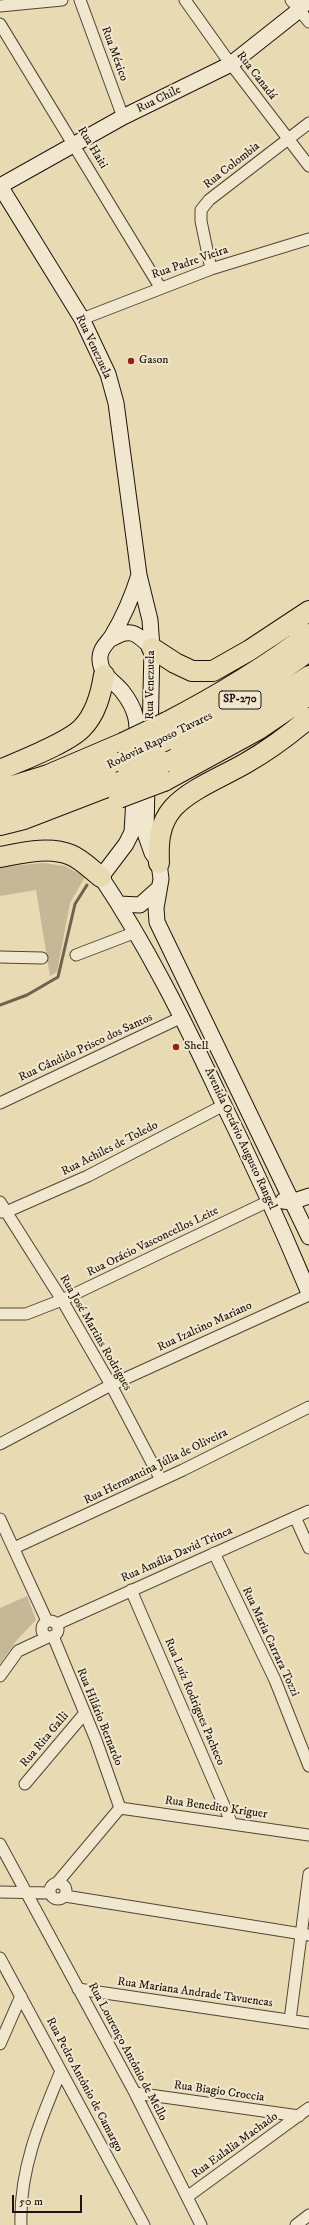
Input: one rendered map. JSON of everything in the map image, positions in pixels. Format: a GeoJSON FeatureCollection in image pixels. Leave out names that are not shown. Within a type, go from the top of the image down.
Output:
{"type":"FeatureCollection","features":[{"type":"Feature","properties":{"kind":"highway"},"geometry":{"type":"LineString","coordinates":[[152,648],[175,663],[192,671],[213,671],[250,650],[309,611]]}},
{"type":"Feature","properties":{"kind":"highway","name":"SP-270"},"geometry":{"type":"LineString","coordinates":[[167,731],[218,695],[275,661],[309,634]]}},
{"type":"Feature","properties":{"kind":"highway","name":"Rodovia Raposo Tavares"},"geometry":{"type":"LineString","coordinates":[[0,809],[40,796],[122,752],[167,731],[231,706],[309,652]]}},
{"type":"Feature","properties":{"kind":"highway"},"geometry":{"type":"LineString","coordinates":[[0,770],[55,745],[82,729],[94,711],[100,696],[104,675]]}},
{"type":"Feature","properties":{"kind":"highway","name":"Rodovia Raposo Tavares"},"geometry":{"type":"LineString","coordinates":[[164,771],[309,676]]}},
{"type":"Feature","properties":{"kind":"highway","name":"SP-270"},"geometry":{"type":"LineString","coordinates":[[0,839],[120,790],[259,729],[309,694]]}},
{"type":"Feature","properties":{"kind":"highway"},"geometry":{"type":"LineString","coordinates":[[159,863],[158,840],[163,823],[173,807],[195,791],[278,744],[309,718]]}},
{"type":"Feature","properties":{"kind":"highway"},"geometry":{"type":"LineString","coordinates":[[0,790],[122,752]]}},
{"type":"Feature","properties":{"kind":"highway","name":"Rodovia Raposo Tavares"},"geometry":{"type":"LineString","coordinates":[[0,825],[120,790]]}},
{"type":"Feature","properties":{"kind":"highway"},"geometry":{"type":"LineString","coordinates":[[0,857],[27,852],[57,851],[72,855],[101,877]]}},
{"type":"Feature","properties":{"kind":"main road","name":"Rua Chile"},"geometry":{"type":"LineString","coordinates":[[0,186],[123,117],[231,64],[299,4]]}},
{"type":"Feature","properties":{"kind":"main road","name":"Rua Venezuela"},"geometry":{"type":"LineString","coordinates":[[0,186],[82,319],[108,374],[116,403],[140,575],[150,620],[152,648],[146,836],[152,853],[159,863],[161,879],[159,888]]}},
{"type":"Feature","properties":{"kind":"main road","name":"Rua Venezuela"},"geometry":{"type":"LineString","coordinates":[[101,877],[126,844],[132,832],[138,722],[132,707],[121,690],[104,675],[100,659],[102,647],[110,639],[123,618],[140,575]]}},
{"type":"Feature","properties":{"kind":"main road"},"geometry":{"type":"LineString","coordinates":[[110,639],[122,633],[130,632],[140,636],[152,648]]}},
{"type":"Feature","properties":{"kind":"main road","name":"Avenida Octávio Augusto Rangel"},"geometry":{"type":"LineString","coordinates":[[101,877],[136,932],[182,1017],[269,1201],[309,1294]]}},
{"type":"Feature","properties":{"kind":"main road"},"geometry":{"type":"LineString","coordinates":[[119,904],[140,904],[159,888]]}},
{"type":"Feature","properties":{"kind":"main road","name":"Avenida Octávio Augusto Rangel"},"geometry":{"type":"LineString","coordinates":[[159,888],[156,908],[157,922],[309,1237]]}},
{"type":"Feature","properties":{"kind":"main road"},"geometry":{"type":"LineString","coordinates":[[269,1201],[291,1202],[309,1196]]}},
{"type":"Feature","properties":{"kind":"street"},"geometry":{"type":"LineString","coordinates":[[0,6],[62,0]]}},
{"type":"Feature","properties":{"kind":"street","name":"Rua México"},"geometry":{"type":"LineString","coordinates":[[80,0],[123,117]]}},
{"type":"Feature","properties":{"kind":"street","name":"Rua Canadá"},"geometry":{"type":"LineString","coordinates":[[185,0],[231,64],[309,166]]}},
{"type":"Feature","properties":{"kind":"street"},"geometry":{"type":"LineString","coordinates":[[299,4],[309,22]]}},
{"type":"Feature","properties":{"kind":"street","name":"Rua Haiti"},"geometry":{"type":"LineString","coordinates":[[0,24],[75,144],[160,287]]}},
{"type":"Feature","properties":{"kind":"street","name":"Rua Colombia"},"geometry":{"type":"LineString","coordinates":[[211,269],[201,220],[201,210],[209,200],[309,123]]}},
{"type":"Feature","properties":{"kind":"street","name":"Rua Padre Vieira"},"geometry":{"type":"LineString","coordinates":[[82,319],[160,287],[211,269],[309,239]]}},
{"type":"Feature","properties":{"kind":"street"},"geometry":{"type":"LineString","coordinates":[[76,955],[136,932]]}},
{"type":"Feature","properties":{"kind":"street"},"geometry":{"type":"LineString","coordinates":[[0,958],[42,958]]}},
{"type":"Feature","properties":{"kind":"street","name":"Rua Cândido Prisco dos Santos"},"geometry":{"type":"LineString","coordinates":[[0,1103],[182,1017]]}},
{"type":"Feature","properties":{"kind":"street","name":"Rua Achiles de Toledo"},"geometry":{"type":"LineString","coordinates":[[2,1208],[88,1176],[224,1105]]}},
{"type":"Feature","properties":{"kind":"street","name":"Rua Orácio Vasconcellos Leite"},"geometry":{"type":"LineString","coordinates":[[0,1314],[26,1314],[62,1300],[269,1201]]}},
{"type":"Feature","properties":{"kind":"street","name":"Rua José Martins Rodrigues"},"geometry":{"type":"LineString","coordinates":[[2,1208],[62,1300],[111,1385],[161,1480]]}},
{"type":"Feature","properties":{"kind":"street","name":"Rua Izaltino Mariano"},"geometry":{"type":"LineString","coordinates":[[0,1444],[111,1385],[309,1294]]}},
{"type":"Feature","properties":{"kind":"street","name":"Rua Hermantina Júlia de Oliveira"},"geometry":{"type":"LineString","coordinates":[[14,1548],[161,1480],[309,1407]]}},
{"type":"Feature","properties":{"kind":"street","name":"Rua Amália David Trinca"},"geometry":{"type":"LineString","coordinates":[[52,1622],[131,1590],[309,1511]]}},
{"type":"Feature","properties":{"kind":"street"},"geometry":{"type":"LineString","coordinates":[[295,1517],[309,1548]]}},
{"type":"Feature","properties":{"kind":"street"},"geometry":{"type":"LineString","coordinates":[[0,1519],[52,1622]]}},
{"type":"Feature","properties":{"kind":"street","name":"Rua Maria Carrara Tozzi"},"geometry":{"type":"LineString","coordinates":[[214,1553],[275,1680],[309,1766]]}},
{"type":"Feature","properties":{"kind":"street","name":"Rua Luíz Rodrigues Pacheco"},"geometry":{"type":"LineString","coordinates":[[131,1590],[232,1824]]}},
{"type":"Feature","properties":{"kind":"street","name":"Rua Hilário Bernardo"},"geometry":{"type":"LineString","coordinates":[[52,1622],[43,1624],[41,1629],[43,1634],[50,1637],[85,1713],[120,1808]]}},
{"type":"Feature","properties":{"kind":"street"},"geometry":{"type":"LineString","coordinates":[[0,1676],[18,1651],[50,1637]]}},
{"type":"Feature","properties":{"kind":"street","name":"Rua Rita Galli"},"geometry":{"type":"LineString","coordinates":[[25,1784],[85,1713]]}},
{"type":"Feature","properties":{"kind":"street"},"geometry":{"type":"LineString","coordinates":[[49,1893],[52,1885],[57,1883],[120,1808]]}},
{"type":"Feature","properties":{"kind":"street","name":"Rua Benedito Kriguer"},"geometry":{"type":"LineString","coordinates":[[120,1808],[309,1835]]}},
{"type":"Feature","properties":{"kind":"street"},"geometry":{"type":"LineString","coordinates":[[0,1844],[25,1894]]}},
{"type":"Feature","properties":{"kind":"street"},"geometry":{"type":"LineString","coordinates":[[290,2020],[305,1935],[309,1874]]}},
{"type":"Feature","properties":{"kind":"street"},"geometry":{"type":"LineString","coordinates":[[57,1883],[64,1886],[65,1896]]}},
{"type":"Feature","properties":{"kind":"street"},"geometry":{"type":"LineString","coordinates":[[0,1892],[25,1894],[49,1893]]}},
{"type":"Feature","properties":{"kind":"street"},"geometry":{"type":"LineString","coordinates":[[49,1893],[52,1898],[58,1900],[65,1896],[305,1935]]}},
{"type":"Feature","properties":{"kind":"street","name":"Rua Lourenço Antônio de Mello"},"geometry":{"type":"LineString","coordinates":[[25,1894],[135,2093],[201,2225]]}},
{"type":"Feature","properties":{"kind":"street","name":"Rua Pedro Antônio de Camargo"},"geometry":{"type":"LineString","coordinates":[[0,1958],[144,2225]]}},
{"type":"Feature","properties":{"kind":"street","name":"Rua Mariana Andrade Tavuencas"},"geometry":{"type":"LineString","coordinates":[[78,1989],[309,2023]]}},
{"type":"Feature","properties":{"kind":"street"},"geometry":{"type":"LineString","coordinates":[[0,2044],[21,1996]]}},
{"type":"Feature","properties":{"kind":"street"},"geometry":{"type":"LineString","coordinates":[[21,2225],[24,2175],[40,2121],[61,2071]]}},
{"type":"Feature","properties":{"kind":"street","name":"Rua Biagio Croccia"},"geometry":{"type":"LineString","coordinates":[[135,2093],[299,2116]]}},
{"type":"Feature","properties":{"kind":"street","name":"Rua Eulalia Machado"},"geometry":{"type":"LineString","coordinates":[[187,2197],[309,2108]]}},
{"type":"Feature","properties":{"kind":"street"},"geometry":{"type":"LineString","coordinates":[[296,2225],[309,2215]]}},
{"type":"Feature","properties":{"kind":"shaded area"},"geometry":{"type":"Polygon","coordinates":[[[43,863],[65,866],[85,877],[70,903],[57,972],[50,976],[36,890],[0,896],[0,867],[43,863]]]}},
{"type":"Feature","properties":{"kind":"shaded area"},"geometry":{"type":"Polygon","coordinates":[[[27,1596],[36,1620],[17,1640],[0,1664],[0,1608],[27,1596]]]}},
{"type":"Feature","properties":{"kind":"waterway"},"geometry":{"type":"LineString","coordinates":[[0,1005],[27,995],[58,977],[75,904],[87,885]]}},
{"type":"Feature","properties":{"kind":"place","name":"Gason"},"geometry":{"type":"Point","coordinates":[131,361]}},
{"type":"Feature","properties":{"kind":"place","name":"Shell"},"geometry":{"type":"Point","coordinates":[176,1047]}}]}
